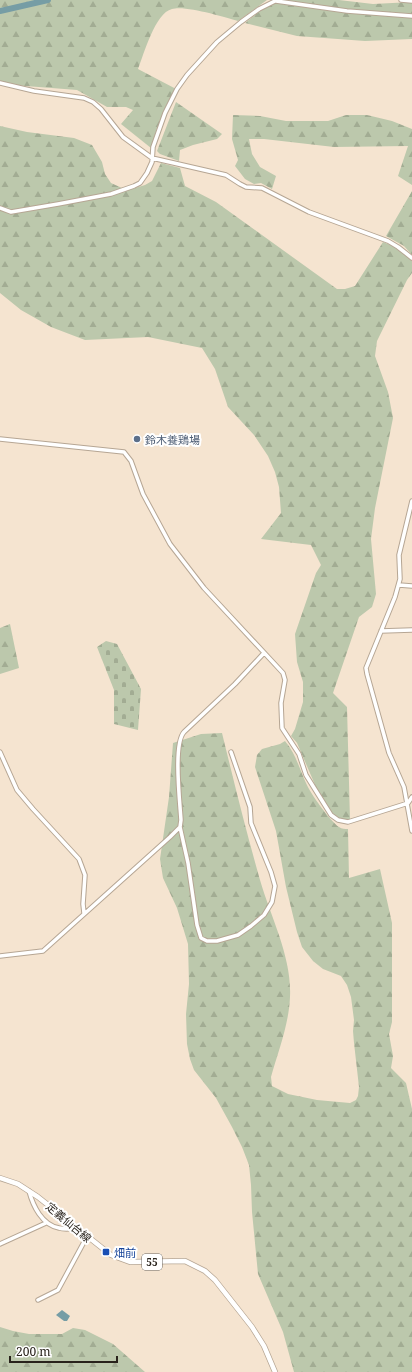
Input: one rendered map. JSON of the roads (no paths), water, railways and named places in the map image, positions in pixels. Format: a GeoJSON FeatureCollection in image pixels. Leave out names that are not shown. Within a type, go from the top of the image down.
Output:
{"type":"FeatureCollection","features":[{"type":"Feature","properties":{"kind":"main road","name":"定義仙台線"},"geometry":{"type":"LineString","coordinates":[[0,1178],[18,1184],[38,1196],[88,1238],[111,1255],[126,1262],[185,1261],[205,1271],[215,1280],[252,1327],[264,1346],[275,1372]]}},
{"type":"Feature","properties":{"kind":"street"},"geometry":{"type":"LineString","coordinates":[[401,0],[412,1]]}},
{"type":"Feature","properties":{"kind":"street"},"geometry":{"type":"LineString","coordinates":[[0,208],[11,212],[18,211],[96,197],[140,183],[152,162],[153,147],[165,113],[177,89],[187,75],[218,42],[241,22],[259,9],[276,1],[347,11],[412,16]]}},
{"type":"Feature","properties":{"kind":"street"},"geometry":{"type":"LineString","coordinates":[[0,83],[84,98],[94,102],[101,108],[123,137],[152,158],[226,175],[240,184],[262,188],[309,212],[388,241],[412,258]]}},
{"type":"Feature","properties":{"kind":"street"},"geometry":{"type":"LineString","coordinates":[[0,439],[124,452],[131,461],[143,494],[170,544],[204,588],[285,677],[281,703],[281,724],[283,731],[299,754],[305,772],[331,815],[338,820],[348,822],[408,802],[412,797]]}},
{"type":"Feature","properties":{"kind":"street"},"geometry":{"type":"LineString","coordinates":[[412,501],[411,515],[399,555],[399,585],[366,668],[366,674],[389,753],[404,787],[410,809],[412,831]]}},
{"type":"Feature","properties":{"kind":"street"},"geometry":{"type":"LineString","coordinates":[[399,585],[412,586]]}},
{"type":"Feature","properties":{"kind":"street"},"geometry":{"type":"LineString","coordinates":[[381,631],[412,630]]}},
{"type":"Feature","properties":{"kind":"street"},"geometry":{"type":"LineString","coordinates":[[231,752],[250,807],[251,823],[271,872],[275,886],[272,902],[264,915],[251,926],[238,934],[217,941],[207,941],[201,938],[197,925],[188,863],[180,827],[181,820],[178,769],[180,740],[182,734],[235,684],[264,653]]}},
{"type":"Feature","properties":{"kind":"street"},"geometry":{"type":"LineString","coordinates":[[0,752],[17,790],[79,859],[85,875],[83,904],[84,913]]}},
{"type":"Feature","properties":{"kind":"street"},"geometry":{"type":"LineString","coordinates":[[0,956],[43,950],[180,827]]}},
{"type":"Feature","properties":{"kind":"street"},"geometry":{"type":"LineString","coordinates":[[29,1191],[34,1207],[46,1223],[60,1228],[78,1230]]}},
{"type":"Feature","properties":{"kind":"street"},"geometry":{"type":"LineString","coordinates":[[0,1244],[46,1223]]}},
{"type":"Feature","properties":{"kind":"street"},"geometry":{"type":"LineString","coordinates":[[38,1300],[58,1290],[84,1242],[88,1238]]}},
{"type":"Feature","properties":{"kind":"water"},"geometry":{"type":"Polygon","coordinates":[[[62,1310],[70,1316],[67,1321],[64,1321],[56,1315],[62,1310]]]}},
{"type":"Feature","properties":{"kind":"waterway"},"geometry":{"type":"LineString","coordinates":[[0,11],[48,0]]}},
{"type":"Feature","properties":{"kind":"place","name":"鈴木養鶏場"},"geometry":{"type":"Point","coordinates":[137,439]}},
{"type":"Feature","properties":{"kind":"place","name":"畑前"},"geometry":{"type":"Point","coordinates":[106,1252]}}]}
